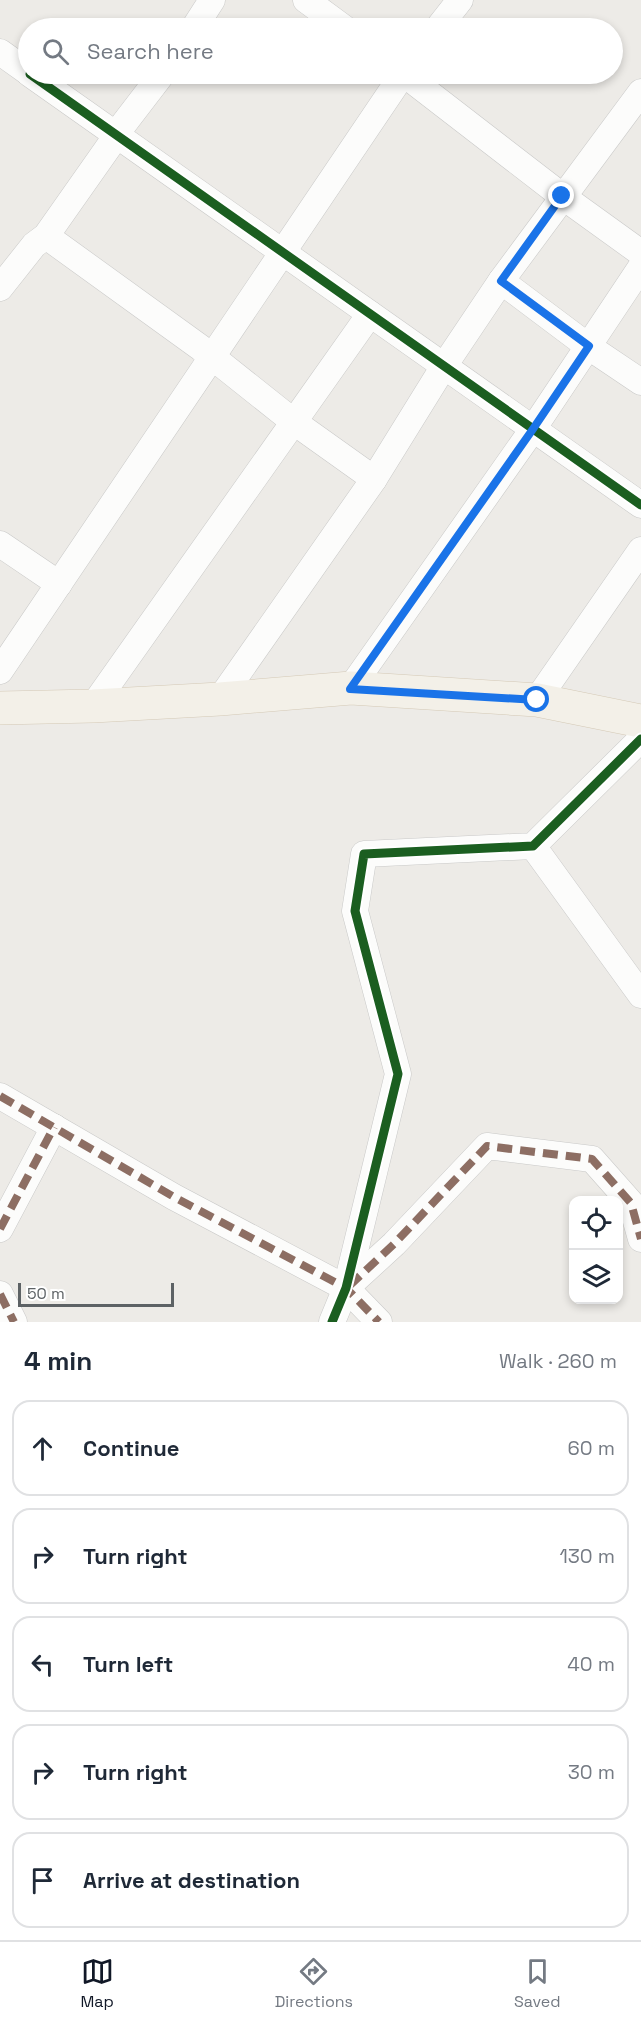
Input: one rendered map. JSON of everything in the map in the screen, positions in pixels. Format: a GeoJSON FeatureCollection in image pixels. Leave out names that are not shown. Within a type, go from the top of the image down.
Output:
{"type":"FeatureCollection","features":[{"type":"Feature","properties":{"kind":"main road"},"geometry":{"type":"LineString","coordinates":[[0,708],[93,706],[350,689],[537,700],[641,721]]}},
{"type":"Feature","properties":{"kind":"street"},"geometry":{"type":"LineString","coordinates":[[200,18],[212,0]]}},
{"type":"Feature","properties":{"kind":"street"},"geometry":{"type":"LineString","coordinates":[[306,0],[330,18]]}},
{"type":"Feature","properties":{"kind":"street"},"geometry":{"type":"LineString","coordinates":[[446,18],[460,0]]}},
{"type":"Feature","properties":{"kind":"street"},"geometry":{"type":"LineString","coordinates":[[0,52],[18,65]]}},
{"type":"Feature","properties":{"kind":"street"},"geometry":{"type":"LineString","coordinates":[[45,84],[641,505]]}},
{"type":"Feature","properties":{"kind":"street"},"geometry":{"type":"LineString","coordinates":[[0,288],[34,245],[46,236],[155,84]]}},
{"type":"Feature","properties":{"kind":"street"},"geometry":{"type":"LineString","coordinates":[[0,671],[396,84]]}},
{"type":"Feature","properties":{"kind":"street"},"geometry":{"type":"LineString","coordinates":[[416,84],[562,196],[641,253]]}},
{"type":"Feature","properties":{"kind":"street"},"geometry":{"type":"LineString","coordinates":[[220,699],[374,479],[444,366],[501,281],[641,92]]}},
{"type":"Feature","properties":{"kind":"street"},"geometry":{"type":"LineString","coordinates":[[46,236],[211,357],[294,422],[374,479]]}},
{"type":"Feature","properties":{"kind":"street"},"geometry":{"type":"LineString","coordinates":[[350,689],[533,429],[641,267]]}},
{"type":"Feature","properties":{"kind":"street"},"geometry":{"type":"LineString","coordinates":[[501,281],[641,382]]}},
{"type":"Feature","properties":{"kind":"street"},"geometry":{"type":"LineString","coordinates":[[93,706],[370,314]]}},
{"type":"Feature","properties":{"kind":"street"},"geometry":{"type":"LineString","coordinates":[[0,544],[59,584]]}},
{"type":"Feature","properties":{"kind":"street"},"geometry":{"type":"LineString","coordinates":[[537,700],[641,550]]}},
{"type":"Feature","properties":{"kind":"street"},"geometry":{"type":"LineString","coordinates":[[332,1322],[346,1288],[398,1074],[355,911],[364,854],[533,846],[641,739]]}},
{"type":"Feature","properties":{"kind":"street"},"geometry":{"type":"LineString","coordinates":[[533,846],[641,994]]}},
{"type":"Feature","properties":{"kind":"street"},"geometry":{"type":"LineString","coordinates":[[0,1096],[174,1197],[346,1288],[380,1322]]}},
{"type":"Feature","properties":{"kind":"street"},"geometry":{"type":"LineString","coordinates":[[0,1229],[54,1127]]}},
{"type":"Feature","properties":{"kind":"street"},"geometry":{"type":"LineString","coordinates":[[346,1288],[394,1244],[487,1146],[592,1159],[631,1203],[641,1239]]}},
{"type":"Feature","properties":{"kind":"street"},"geometry":{"type":"LineString","coordinates":[[0,1294],[14,1322]]}},
{"type":"Feature","properties":{"kind":"marked path"},"geometry":{"type":"LineString","coordinates":[[0,1096],[174,1197],[346,1288],[379,1322]]}},
{"type":"Feature","properties":{"kind":"marked path"},"geometry":{"type":"LineString","coordinates":[[0,1229],[54,1127]]}},
{"type":"Feature","properties":{"kind":"marked path"},"geometry":{"type":"LineString","coordinates":[[349,1286],[394,1244],[487,1146],[592,1159],[631,1203],[641,1239]]}},
{"type":"Feature","properties":{"kind":"marked path"},"geometry":{"type":"LineString","coordinates":[[0,1294],[14,1322]]}},
{"type":"Feature","properties":{"kind":"cycle path"},"geometry":{"type":"LineString","coordinates":[[44,84],[641,505]]}},
{"type":"Feature","properties":{"kind":"cycle path"},"geometry":{"type":"LineString","coordinates":[[332,1322],[346,1288],[398,1074],[355,911],[364,854],[533,846],[641,739]]}},
{"type":"Feature","properties":{"kind":"route"},"geometry":{"type":"LineString","coordinates":[[537,700],[350,689],[589,346],[501,281],[562,196]]}}]}
